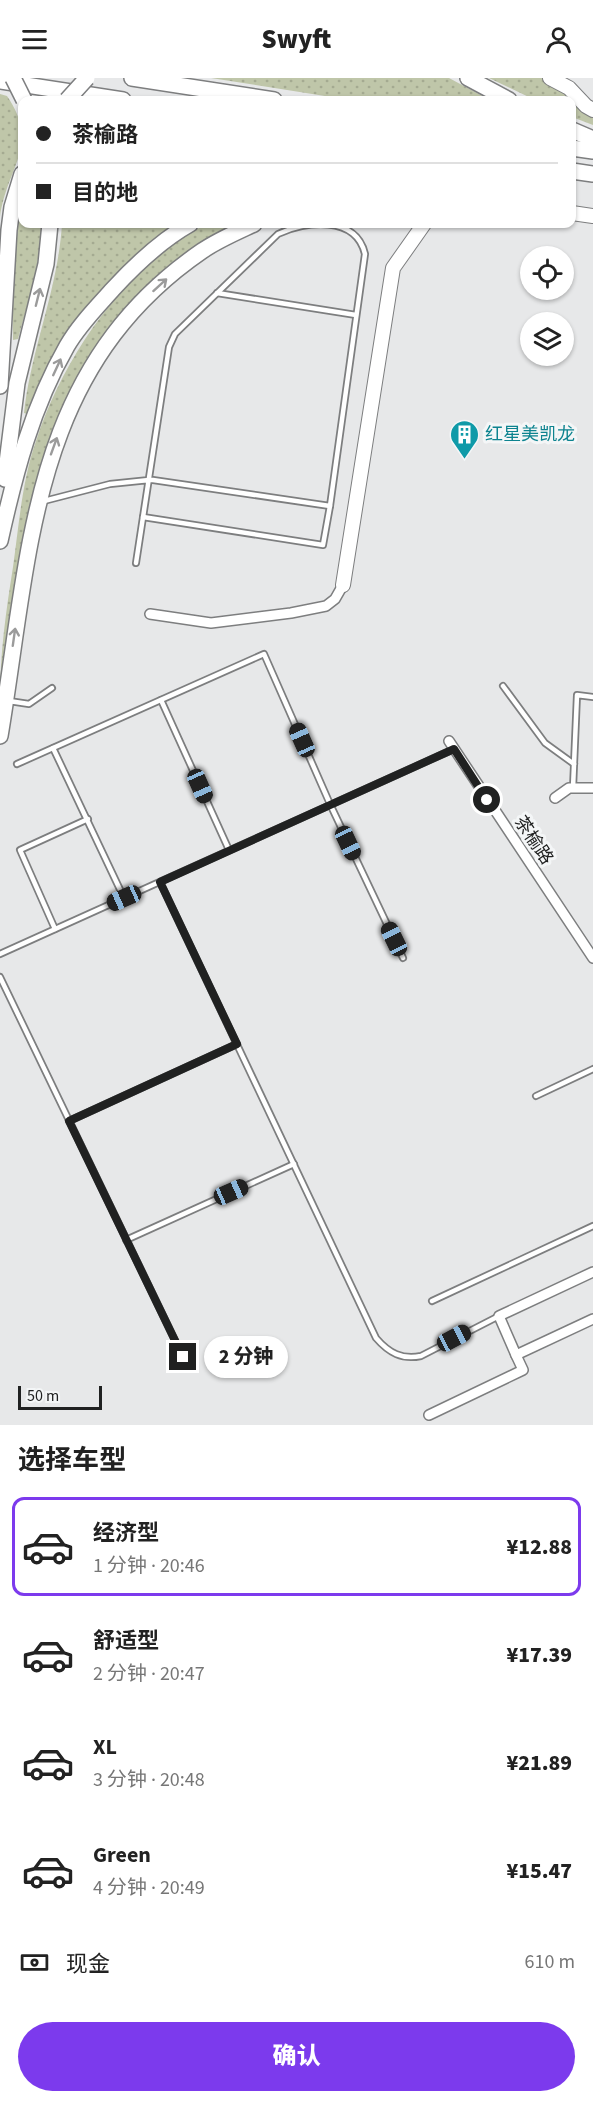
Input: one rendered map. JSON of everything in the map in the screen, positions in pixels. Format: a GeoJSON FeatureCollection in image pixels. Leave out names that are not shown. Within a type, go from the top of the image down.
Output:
{"type":"FeatureCollection","features":[{"type":"Feature","properties":{"kind":"main road"},"geometry":{"type":"LineString","coordinates":[[13,78],[22,96]]}},
{"type":"Feature","properties":{"kind":"main road"},"geometry":{"type":"LineString","coordinates":[[71,96],[87,78]]}},
{"type":"Feature","properties":{"kind":"main road"},"geometry":{"type":"LineString","coordinates":[[132,78],[248,96]]}},
{"type":"Feature","properties":{"kind":"main road"},"geometry":{"type":"LineString","coordinates":[[468,78],[502,96]]}},
{"type":"Feature","properties":{"kind":"main road"},"geometry":{"type":"LineString","coordinates":[[0,81],[97,96]]}},
{"type":"Feature","properties":{"kind":"main road"},"geometry":{"type":"LineString","coordinates":[[576,131],[593,139]]}},
{"type":"Feature","properties":{"kind":"main road"},"geometry":{"type":"LineString","coordinates":[[576,148],[593,151]]}},
{"type":"Feature","properties":{"kind":"main road"},"geometry":{"type":"LineString","coordinates":[[576,172],[593,174]]}},
{"type":"Feature","properties":{"kind":"main road"},"geometry":{"type":"LineString","coordinates":[[0,386],[3,360],[5,272],[12,207],[18,187]]}},
{"type":"Feature","properties":{"kind":"main road"},"geometry":{"type":"LineString","coordinates":[[0,520],[17,383],[46,264],[50,228]]}},
{"type":"Feature","properties":{"kind":"main road"},"geometry":{"type":"LineString","coordinates":[[0,541],[26,436],[67,345],[132,268],[183,228]]}},
{"type":"Feature","properties":{"kind":"main road"},"geometry":{"type":"LineString","coordinates":[[0,736],[23,578],[38,503],[48,462],[69,406],[130,313],[203,250],[246,228]]}},
{"type":"Feature","properties":{"kind":"street"},"geometry":{"type":"LineString","coordinates":[[550,78],[569,88],[593,110]]}},
{"type":"Feature","properties":{"kind":"street"},"geometry":{"type":"LineString","coordinates":[[576,214],[593,216]]}},
{"type":"Feature","properties":{"kind":"street"},"geometry":{"type":"LineString","coordinates":[[150,614],[211,624],[326,606],[335,599],[343,585],[393,268],[421,228]]}},
{"type":"Feature","properties":{"kind":"street","name":"茶榆路"},"geometry":{"type":"LineString","coordinates":[[452,745],[593,958]]}},
{"type":"Feature","properties":{"kind":"street"},"geometry":{"type":"LineString","coordinates":[[555,798],[573,788],[593,788]]}},
{"type":"Feature","properties":{"kind":"street"},"geometry":{"type":"LineString","coordinates":[[429,1415],[523,1370],[499,1316],[593,1272]]}},
{"type":"Feature","properties":{"kind":"street"},"geometry":{"type":"LineString","coordinates":[[516,1355],[593,1319]]}},
{"type":"Feature","properties":{"kind":"lane"},"geometry":{"type":"LineString","coordinates":[[136,563],[169,347],[175,334],[278,234],[296,228]]}},
{"type":"Feature","properties":{"kind":"lane"},"geometry":{"type":"LineString","coordinates":[[143,517],[323,545],[364,254],[357,237],[341,228]]}},
{"type":"Feature","properties":{"kind":"lane"},"geometry":{"type":"LineString","coordinates":[[217,293],[356,315]]}},
{"type":"Feature","properties":{"kind":"lane"},"geometry":{"type":"LineString","coordinates":[[38,503],[110,484],[149,480],[330,506]]}},
{"type":"Feature","properties":{"kind":"lane"},"geometry":{"type":"LineString","coordinates":[[17,764],[264,654],[330,804],[403,958]]}},
{"type":"Feature","properties":{"kind":"lane"},"geometry":{"type":"LineString","coordinates":[[503,686],[545,743],[574,764]]}},
{"type":"Feature","properties":{"kind":"lane"},"geometry":{"type":"LineString","coordinates":[[5,701],[29,704],[52,688]]}},
{"type":"Feature","properties":{"kind":"lane"},"geometry":{"type":"LineString","coordinates":[[573,788],[577,695],[593,697]]}},
{"type":"Feature","properties":{"kind":"lane"},"geometry":{"type":"LineString","coordinates":[[161,700],[229,850]]}},
{"type":"Feature","properties":{"kind":"lane"},"geometry":{"type":"LineString","coordinates":[[0,954],[330,804],[452,745]]}},
{"type":"Feature","properties":{"kind":"lane"},"geometry":{"type":"LineString","coordinates":[[53,748],[124,898]]}},
{"type":"Feature","properties":{"kind":"lane"},"geometry":{"type":"LineString","coordinates":[[55,929],[20,850],[88,819]]}},
{"type":"Feature","properties":{"kind":"lane"},"geometry":{"type":"LineString","coordinates":[[160,882],[376,1338],[385,1349],[408,1359],[421,1356],[499,1316]]}},
{"type":"Feature","properties":{"kind":"lane"},"geometry":{"type":"LineString","coordinates":[[0,977],[183,1357]]}},
{"type":"Feature","properties":{"kind":"lane"},"geometry":{"type":"LineString","coordinates":[[69,1121],[237,1044]]}},
{"type":"Feature","properties":{"kind":"lane"},"geometry":{"type":"LineString","coordinates":[[536,1096],[593,1069]]}},
{"type":"Feature","properties":{"kind":"lane"},"geometry":{"type":"LineString","coordinates":[[126,1239],[294,1164]]}},
{"type":"Feature","properties":{"kind":"lane"},"geometry":{"type":"LineString","coordinates":[[432,1301],[593,1226]]}},
{"type":"Feature","properties":{"kind":"green space"},"geometry":{"type":"Polygon","coordinates":[[[211,78],[449,78],[483,96],[325,96],[211,78]]]}},
{"type":"Feature","properties":{"kind":"green space"},"geometry":{"type":"Polygon","coordinates":[[[489,78],[550,78],[574,96],[527,96],[489,78]]]}},
{"type":"Feature","properties":{"kind":"green space"},"geometry":{"type":"Polygon","coordinates":[[[0,94],[7,96],[17,113],[18,159],[0,217],[0,94]]]}},
{"type":"Feature","properties":{"kind":"green space"},"geometry":{"type":"Polygon","coordinates":[[[576,97],[593,110],[593,125],[576,119],[576,97]]]}},
{"type":"Feature","properties":{"kind":"green space"},"geometry":{"type":"Polygon","coordinates":[[[18,228],[41,228],[36,267],[26,311],[18,339],[13,340],[13,290],[14,256],[18,228]]]}},
{"type":"Feature","properties":{"kind":"green space"},"geometry":{"type":"Polygon","coordinates":[[[62,228],[173,228],[102,291],[29,415],[24,413],[27,389],[60,248],[62,228]]]}},
{"type":"Feature","properties":{"kind":"green space"},"geometry":{"type":"Polygon","coordinates":[[[200,228],[234,228],[186,256],[83,371],[56,421],[39,472],[22,556],[0,698],[4,632],[27,472],[48,409],[63,377],[101,316],[149,264],[200,228]]]}},
{"type":"Feature","properties":{"kind":"place","name":"红星美凯龙"},"geometry":{"type":"Point","coordinates":[464,460]}},
{"type":"Feature","properties":{"kind":"route"},"geometry":{"type":"LineString","coordinates":[[183,1357],[69,1121],[237,1044],[160,882],[454,749],[487,800]]}}]}
